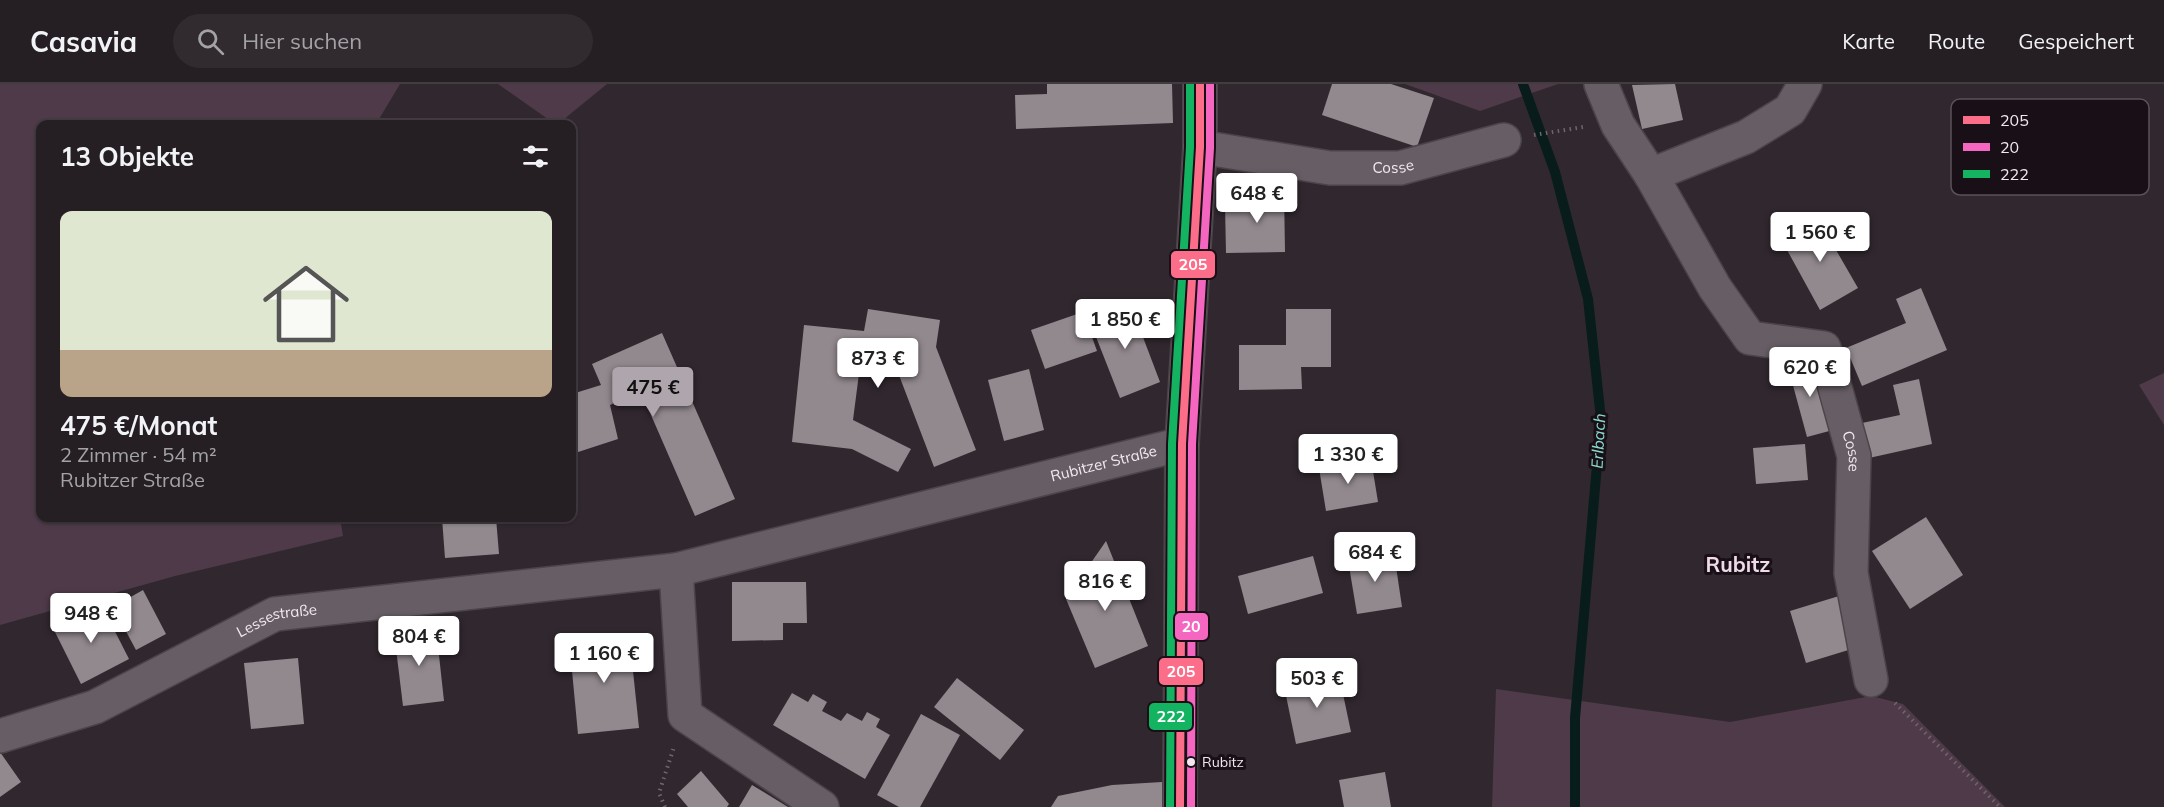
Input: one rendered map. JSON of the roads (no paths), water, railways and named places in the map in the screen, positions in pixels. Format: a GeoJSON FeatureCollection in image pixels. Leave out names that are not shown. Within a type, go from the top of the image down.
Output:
{"type":"FeatureCollection","features":[{"type":"Feature","properties":{"kind":"main road"},"geometry":{"type":"LineString","coordinates":[[1180,807],[1182,444],[1200,147],[1200,84]]}},
{"type":"Feature","properties":{"kind":"street","name":"Cosse"},"geometry":{"type":"LineString","coordinates":[[1601,84],[1618,124],[1651,175],[1715,288],[1750,338],[1824,348],[1854,456],[1851,573],[1871,680]]}},
{"type":"Feature","properties":{"kind":"street"},"geometry":{"type":"LineString","coordinates":[[1651,175],[1746,137],[1790,110],[1805,84]]}},
{"type":"Feature","properties":{"kind":"street","name":"Cosse"},"geometry":{"type":"LineString","coordinates":[[1200,147],[1330,168],[1400,168],[1504,140]]}},
{"type":"Feature","properties":{"kind":"street","name":"Rubitzer Straße"},"geometry":{"type":"LineString","coordinates":[[574,580],[676,570],[1182,444]]}},
{"type":"Feature","properties":{"kind":"street"},"geometry":{"type":"LineString","coordinates":[[676,570],[685,715],[822,807]]}},
{"type":"Feature","properties":{"kind":"street","name":"Lessestraße"},"geometry":{"type":"LineString","coordinates":[[0,736],[95,707],[275,614],[574,580]]}},
{"type":"Feature","properties":{"kind":"waterway","name":"Erlbach"},"geometry":{"type":"LineString","coordinates":[[1523,84],[1555,172],[1588,299],[1601,419],[1575,718],[1575,807]]}},
{"type":"Feature","properties":{"kind":"place","name":"Rubitz"},"geometry":{"type":"Point","coordinates":[1191,762]}},
{"type":"Feature","properties":{"kind":"district","name":"Rubitz"},"geometry":{"type":"Point","coordinates":[1738,565]}}]}
